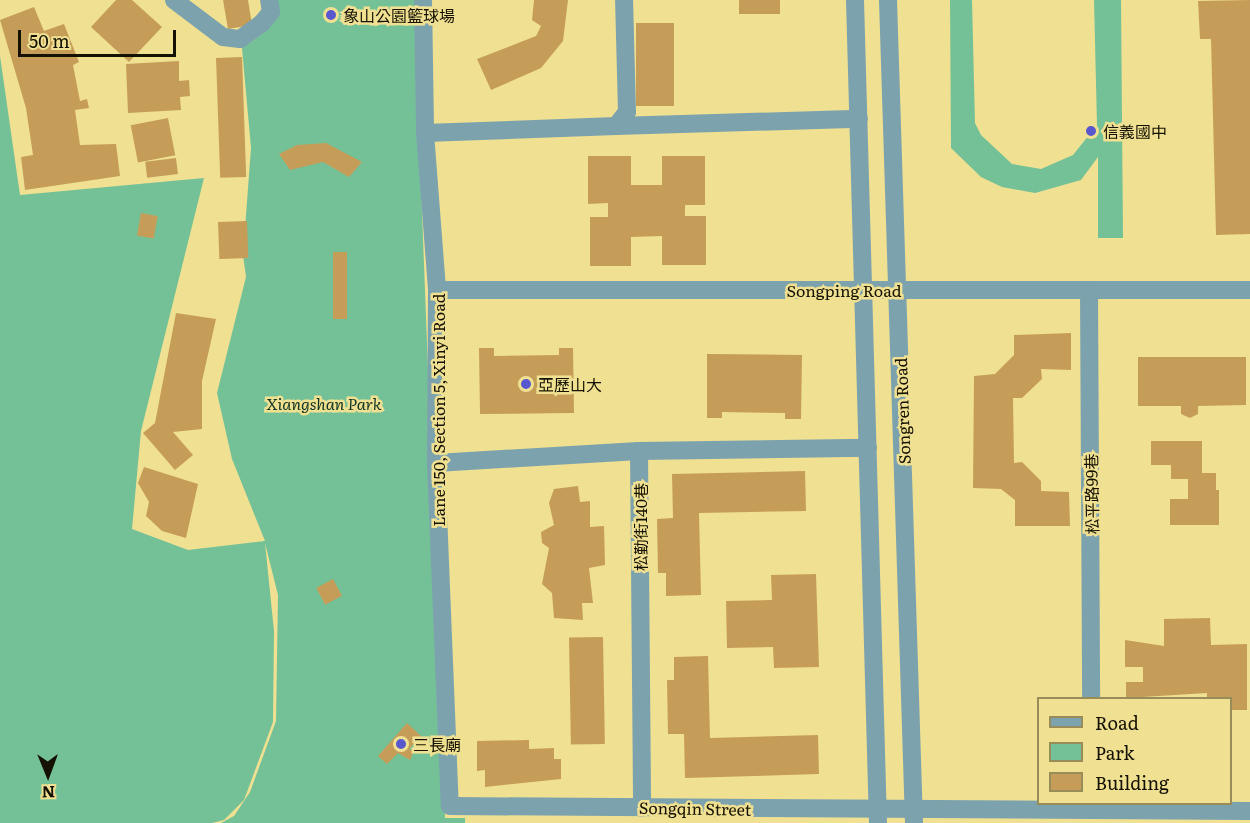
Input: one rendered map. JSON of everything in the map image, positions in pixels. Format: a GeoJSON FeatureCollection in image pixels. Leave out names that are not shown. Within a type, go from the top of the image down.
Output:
{"type":"FeatureCollection","features":[{"type":"Feature","properties":{"kind":"street"},"geometry":{"type":"LineString","coordinates":[[174,0],[223,37],[240,39],[267,18],[268,0]]}},
{"type":"Feature","properties":{"kind":"street","name":"Lane 150, Section 5, Xinyi Road"},"geometry":{"type":"LineString","coordinates":[[423,0],[425,133],[437,290],[436,463],[449,797],[450,806],[465,805]]}},
{"type":"Feature","properties":{"kind":"street"},"geometry":{"type":"LineString","coordinates":[[616,126],[627,112],[624,0]]}},
{"type":"Feature","properties":{"kind":"street"},"geometry":{"type":"LineString","coordinates":[[855,0],[878,816]]}},
{"type":"Feature","properties":{"kind":"street","name":"Songren Road"},"geometry":{"type":"LineString","coordinates":[[888,0],[914,816]]}},
{"type":"Feature","properties":{"kind":"street"},"geometry":{"type":"LineString","coordinates":[[425,133],[859,119]]}},
{"type":"Feature","properties":{"kind":"street","name":"Songping Road"},"geometry":{"type":"LineString","coordinates":[[437,290],[1250,290]]}},
{"type":"Feature","properties":{"kind":"street","name":"松平路99巷"},"geometry":{"type":"LineString","coordinates":[[1089,290],[1091,697]]}},
{"type":"Feature","properties":{"kind":"street"},"geometry":{"type":"LineString","coordinates":[[436,463],[639,451],[868,448]]}},
{"type":"Feature","properties":{"kind":"street","name":"松勤街140巷"},"geometry":{"type":"LineString","coordinates":[[639,451],[642,807]]}},
{"type":"Feature","properties":{"kind":"street","name":"Songqin Street"},"geometry":{"type":"LineString","coordinates":[[465,805],[642,807],[878,816],[914,816],[1091,805],[1250,811]]}},
{"type":"Feature","properties":{"kind":"green space","name":"Xiangshan Park"},"geometry":{"type":"Polygon","coordinates":[[[275,0],[414,0],[445,818],[465,818],[465,823],[221,823],[234,816],[250,792],[276,721],[278,595],[265,543],[274,631],[273,722],[244,800],[224,820],[212,823],[0,823],[0,56],[20,195],[204,178],[141,431],[132,529],[188,550],[265,541],[232,459],[217,393],[246,277],[243,255],[251,148],[242,48],[262,34],[275,0]]]}},
{"type":"Feature","properties":{"kind":"green space"},"geometry":{"type":"Polygon","coordinates":[[[950,0],[972,0],[975,123],[981,135],[1012,164],[1041,169],[1073,155],[1097,125],[1094,0],[1121,0],[1123,238],[1098,238],[1098,157],[1081,180],[1035,193],[1002,187],[981,177],[951,148],[950,0]]]}},
{"type":"Feature","properties":{"kind":"building"},"geometry":{"type":"Polygon","coordinates":[[[116,0],[132,0],[162,27],[129,62],[91,27],[116,0]]]}},
{"type":"Feature","properties":{"kind":"building"},"geometry":{"type":"Polygon","coordinates":[[[223,0],[248,0],[252,25],[228,29],[223,0]]]}},
{"type":"Feature","properties":{"kind":"building"},"geometry":{"type":"Polygon","coordinates":[[[534,0],[568,0],[563,41],[541,68],[491,90],[477,59],[536,36],[541,26],[532,20],[534,0]]]}},
{"type":"Feature","properties":{"kind":"building"},"geometry":{"type":"Polygon","coordinates":[[[739,0],[780,0],[780,14],[739,14],[739,0]]]}},
{"type":"Feature","properties":{"kind":"building"},"geometry":{"type":"Polygon","coordinates":[[[1250,0],[1250,234],[1216,235],[1211,39],[1200,39],[1198,1],[1250,0]]]}},
{"type":"Feature","properties":{"kind":"building"},"geometry":{"type":"Polygon","coordinates":[[[34,7],[44,31],[64,24],[79,62],[73,65],[80,101],[87,99],[89,108],[75,110],[80,145],[116,144],[120,176],[25,190],[21,157],[33,155],[26,108],[0,20],[34,7]]]}},
{"type":"Feature","properties":{"kind":"building"},"geometry":{"type":"Polygon","coordinates":[[[636,23],[674,23],[674,106],[636,106],[636,23]]]}},
{"type":"Feature","properties":{"kind":"building"},"geometry":{"type":"Polygon","coordinates":[[[242,57],[246,177],[220,178],[216,58],[242,57]]]}},
{"type":"Feature","properties":{"kind":"building"},"geometry":{"type":"Polygon","coordinates":[[[179,61],[179,81],[189,80],[190,96],[180,97],[181,110],[128,113],[126,64],[179,61]]]}},
{"type":"Feature","properties":{"kind":"building"},"geometry":{"type":"Polygon","coordinates":[[[168,118],[175,155],[138,163],[131,125],[168,118]]]}},
{"type":"Feature","properties":{"kind":"building"},"geometry":{"type":"Polygon","coordinates":[[[326,143],[362,162],[349,177],[323,162],[290,170],[279,154],[297,145],[326,143]]]}},
{"type":"Feature","properties":{"kind":"building"},"geometry":{"type":"Polygon","coordinates":[[[588,156],[631,156],[631,185],[662,185],[662,156],[705,156],[705,205],[685,205],[685,216],[706,216],[706,265],[662,265],[662,236],[631,237],[631,266],[590,266],[590,217],[608,217],[608,203],[588,204],[588,156]]]}},
{"type":"Feature","properties":{"kind":"building"},"geometry":{"type":"Polygon","coordinates":[[[176,158],[178,174],[147,178],[145,162],[176,158]]]}},
{"type":"Feature","properties":{"kind":"building"},"geometry":{"type":"Polygon","coordinates":[[[141,213],[158,216],[154,239],[137,236],[141,213]]]}},
{"type":"Feature","properties":{"kind":"building"},"geometry":{"type":"Polygon","coordinates":[[[247,221],[248,258],[219,259],[218,222],[247,221]]]}},
{"type":"Feature","properties":{"kind":"building"},"geometry":{"type":"Polygon","coordinates":[[[333,252],[347,252],[347,319],[333,319],[333,252]]]}},
{"type":"Feature","properties":{"kind":"building"},"geometry":{"type":"Polygon","coordinates":[[[176,313],[216,319],[202,381],[202,429],[173,432],[193,455],[175,470],[143,433],[155,423],[176,313]]]}},
{"type":"Feature","properties":{"kind":"building"},"geometry":{"type":"Polygon","coordinates":[[[1071,333],[1071,370],[1041,369],[1042,379],[1022,398],[1013,398],[1014,463],[1022,462],[1041,481],[1041,491],[1069,492],[1070,526],[1015,526],[1015,500],[1001,489],[973,488],[974,376],[995,374],[1014,355],[1014,335],[1071,333]]]}},
{"type":"Feature","properties":{"kind":"building","name":"亞歷山大"},"geometry":{"type":"Polygon","coordinates":[[[479,348],[494,348],[494,356],[559,355],[559,348],[573,348],[574,413],[480,414],[479,348]]]}},
{"type":"Feature","properties":{"kind":"building"},"geometry":{"type":"Polygon","coordinates":[[[707,354],[802,355],[801,419],[785,419],[785,413],[722,412],[722,418],[707,418],[707,354]]]}},
{"type":"Feature","properties":{"kind":"building"},"geometry":{"type":"Polygon","coordinates":[[[1138,357],[1246,357],[1246,405],[1198,406],[1198,414],[1190,418],[1181,414],[1181,406],[1138,406],[1138,357]]]}},
{"type":"Feature","properties":{"kind":"building"},"geometry":{"type":"Polygon","coordinates":[[[1151,441],[1202,441],[1202,473],[1216,473],[1216,490],[1219,490],[1219,525],[1170,525],[1170,499],[1188,499],[1188,479],[1171,479],[1171,465],[1151,465],[1151,441]]]}},
{"type":"Feature","properties":{"kind":"building"},"geometry":{"type":"Polygon","coordinates":[[[144,467],[198,484],[186,538],[162,531],[146,516],[149,502],[138,483],[144,467]]]}},
{"type":"Feature","properties":{"kind":"building"},"geometry":{"type":"Polygon","coordinates":[[[805,471],[806,511],[699,513],[701,595],[666,596],[666,573],[658,573],[657,519],[673,518],[672,474],[805,471]]]}},
{"type":"Feature","properties":{"kind":"building"},"geometry":{"type":"Polygon","coordinates":[[[578,486],[580,502],[590,501],[590,527],[604,526],[605,565],[589,568],[593,603],[582,603],[583,620],[554,618],[552,593],[542,584],[549,548],[542,543],[541,532],[554,525],[549,503],[554,489],[578,486]]]}},
{"type":"Feature","properties":{"kind":"building"},"geometry":{"type":"Polygon","coordinates":[[[816,574],[819,667],[774,668],[773,647],[727,648],[726,601],[772,600],[771,575],[816,574]]]}},
{"type":"Feature","properties":{"kind":"building"},"geometry":{"type":"Polygon","coordinates":[[[333,579],[342,596],[325,605],[316,588],[333,579]]]}},
{"type":"Feature","properties":{"kind":"building"},"geometry":{"type":"Polygon","coordinates":[[[1210,618],[1211,645],[1247,644],[1247,710],[1232,710],[1232,697],[1207,697],[1207,693],[1126,697],[1126,682],[1143,682],[1143,667],[1125,667],[1125,640],[1164,646],[1164,619],[1210,618]]]}},
{"type":"Feature","properties":{"kind":"building"},"geometry":{"type":"Polygon","coordinates":[[[603,637],[605,744],[571,745],[569,638],[603,637]]]}},
{"type":"Feature","properties":{"kind":"building"},"geometry":{"type":"Polygon","coordinates":[[[708,656],[710,738],[818,735],[819,774],[685,778],[684,734],[668,734],[667,680],[674,680],[674,657],[708,656]]]}},
{"type":"Feature","properties":{"kind":"building","name":"三長廟"},"geometry":{"type":"Polygon","coordinates":[[[407,723],[421,736],[409,749],[414,751],[410,760],[398,753],[387,764],[378,756],[407,723]]]}},
{"type":"Feature","properties":{"kind":"building"},"geometry":{"type":"Polygon","coordinates":[[[529,740],[529,749],[554,748],[554,759],[561,759],[561,779],[485,787],[485,770],[477,771],[477,741],[529,740]]]}},
{"type":"Feature","properties":{"kind":"place","name":"象山公園籃球場"},"geometry":{"type":"Point","coordinates":[331,15]}},
{"type":"Feature","properties":{"kind":"place","name":"信義國中"},"geometry":{"type":"Point","coordinates":[1091,131]}},
{"type":"Feature","properties":{"kind":"place","name":"亞歷山大"},"geometry":{"type":"Point","coordinates":[526,384]}},
{"type":"Feature","properties":{"kind":"place","name":"三長廟"},"geometry":{"type":"Point","coordinates":[401,744]}}]}
